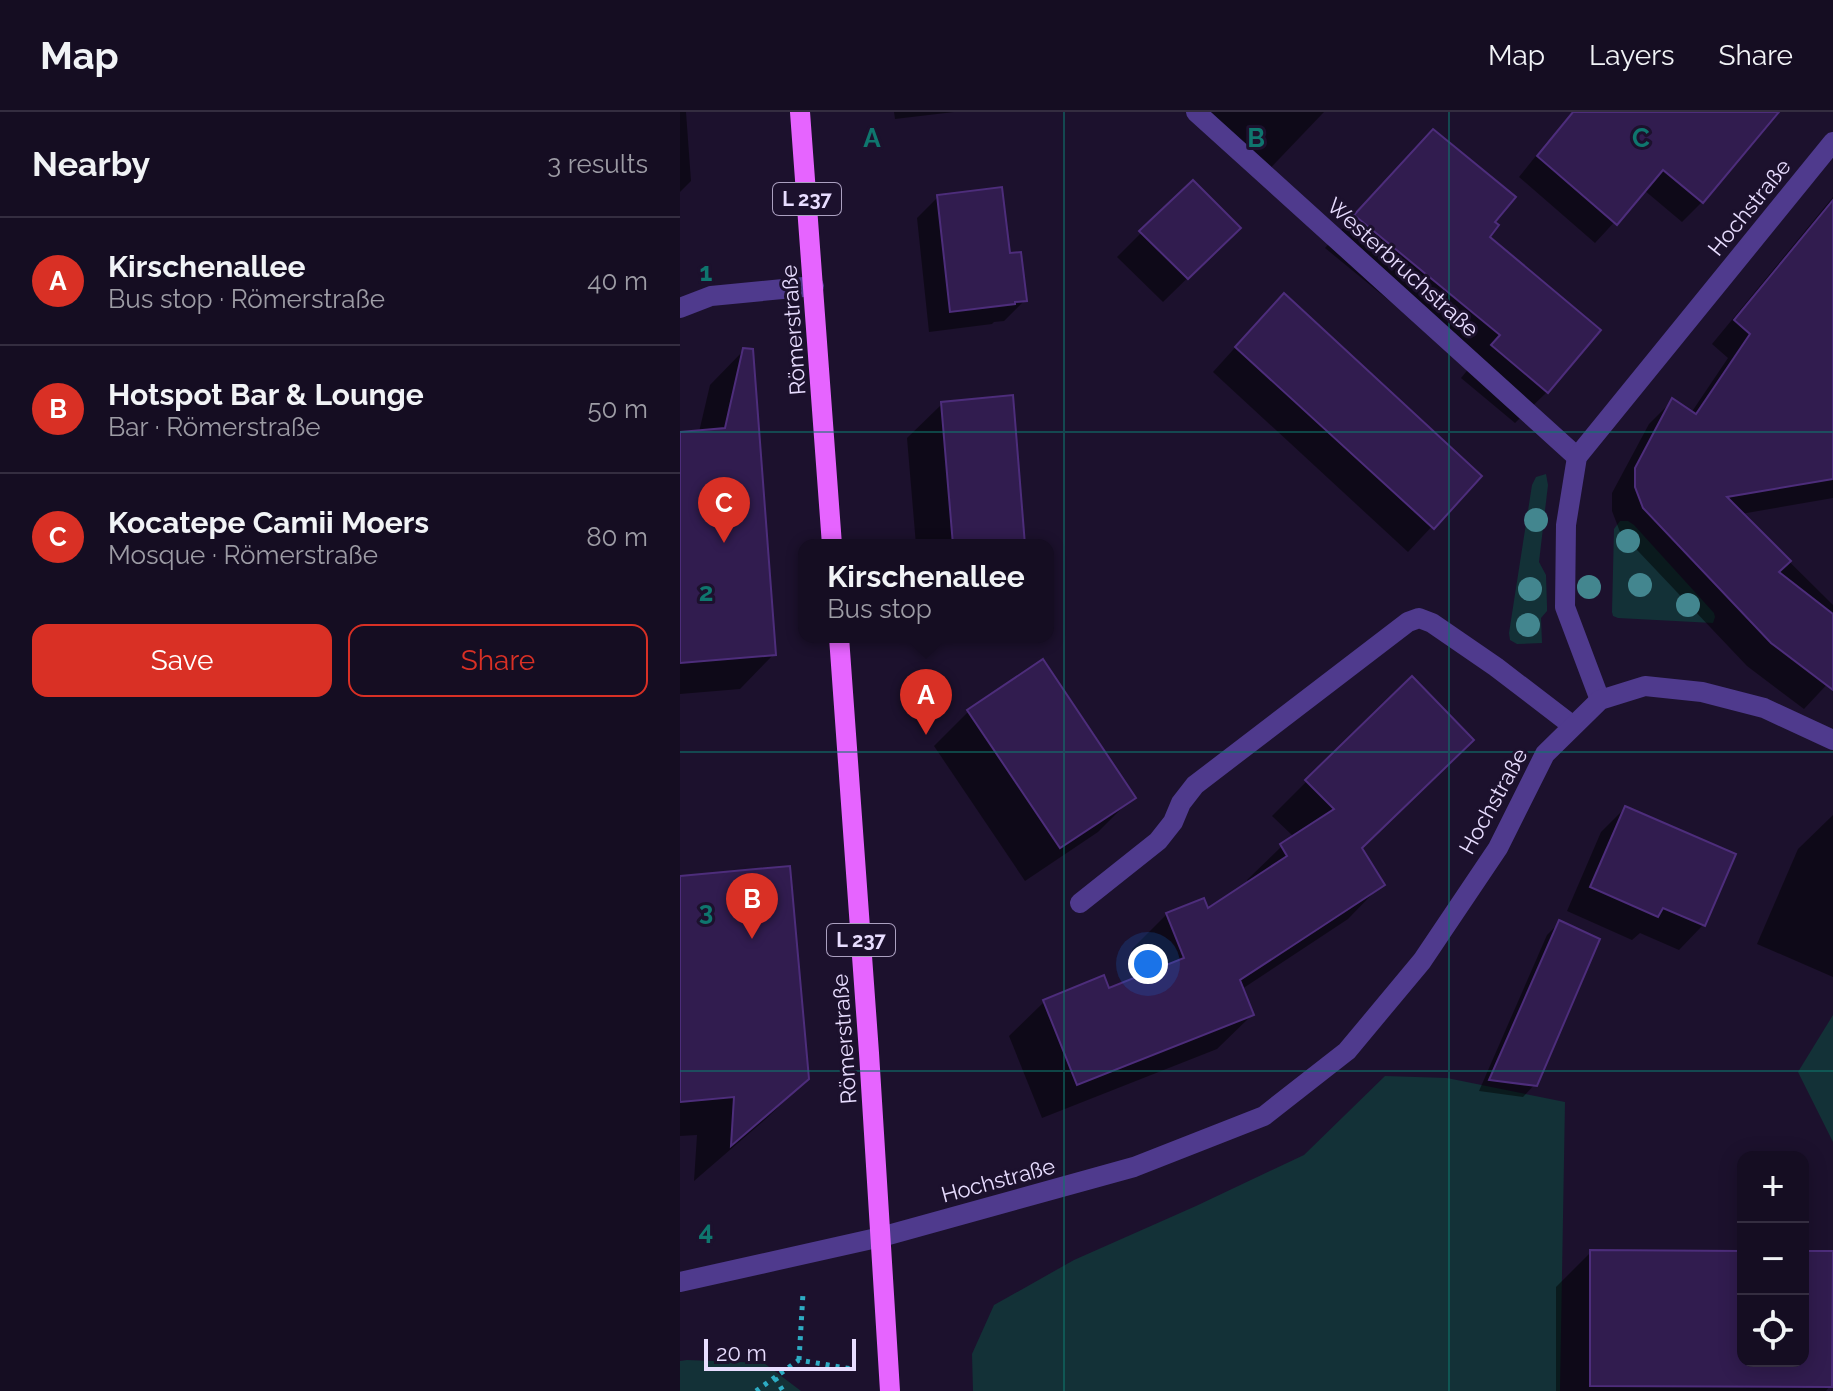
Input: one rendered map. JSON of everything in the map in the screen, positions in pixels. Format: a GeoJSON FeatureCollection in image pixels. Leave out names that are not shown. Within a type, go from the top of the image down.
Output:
{"type":"FeatureCollection","features":[{"type":"Feature","properties":{"kind":"main road","name":"Römerstraße"},"geometry":{"type":"LineString","coordinates":[[800,112],[832,539]]}},
{"type":"Feature","properties":{"kind":"main road","name":"Römerstraße"},"geometry":{"type":"LineString","coordinates":[[839,643],[890,1384]]}},
{"type":"Feature","properties":{"kind":"street","name":"Westerbruchstraße"},"geometry":{"type":"LineString","coordinates":[[1196,112],[1577,457]]}},
{"type":"Feature","properties":{"kind":"street","name":"Hochstraße"},"geometry":{"type":"LineString","coordinates":[[680,1282],[881,1237],[1134,1167],[1264,1116],[1347,1051],[1422,961],[1498,848],[1545,754],[1600,700],[1565,607],[1566,525],[1577,457],[1833,142]]}},
{"type":"Feature","properties":{"kind":"street"},"geometry":{"type":"LineString","coordinates":[[680,308],[711,296],[814,286]]}},
{"type":"Feature","properties":{"kind":"street"},"geometry":{"type":"LineString","coordinates":[[1080,903],[1158,841],[1195,785],[1408,622],[1419,618],[1432,623],[1496,667],[1573,726]]}},
{"type":"Feature","properties":{"kind":"street"},"geometry":{"type":"LineString","coordinates":[[1600,700],[1645,686],[1702,692],[1764,708],[1831,736]]}},
{"type":"Feature","properties":{"kind":"path"},"geometry":{"type":"LineString","coordinates":[[756,1391],[799,1360],[805,1254]]}},
{"type":"Feature","properties":{"kind":"path"},"geometry":{"type":"LineString","coordinates":[[799,1360],[890,1384]]}},
{"type":"Feature","properties":{"kind":"path"},"geometry":{"type":"LineString","coordinates":[[775,1378],[783,1391]]}},
{"type":"Feature","properties":{"kind":"green space"},"geometry":{"type":"Polygon","coordinates":[[[1546,474],[1548,485],[1539,562],[1546,575],[1547,611],[1541,618],[1542,643],[1517,644],[1510,640],[1509,633],[1532,485],[1536,477],[1546,474]]]}},
{"type":"Feature","properties":{"kind":"green space"},"geometry":{"type":"Polygon","coordinates":[[[1620,521],[1634,525],[1714,613],[1713,623],[1613,616],[1614,529],[1620,521]]]}},
{"type":"Feature","properties":{"kind":"green space"},"geometry":{"type":"Polygon","coordinates":[[[1833,1015],[1833,1142],[1798,1072],[1833,1015]]]}},
{"type":"Feature","properties":{"kind":"green space"},"geometry":{"type":"Polygon","coordinates":[[[1385,1076],[1447,1078],[1565,1102],[1560,1391],[973,1391],[972,1354],[994,1305],[1074,1260],[1304,1155],[1385,1076]]]}},
{"type":"Feature","properties":{"kind":"green space"},"geometry":{"type":"Polygon","coordinates":[[[680,1361],[764,1363],[801,1391],[680,1391],[680,1361]]]}},
{"type":"Feature","properties":{"kind":"building"},"geometry":{"type":"Polygon","coordinates":[[[1573,112],[1779,112],[1703,203],[1663,170],[1617,225],[1537,156],[1573,112]]]}},
{"type":"Feature","properties":{"kind":"building"},"geometry":{"type":"Polygon","coordinates":[[[1433,129],[1516,197],[1495,222],[1499,225],[1490,237],[1601,330],[1548,393],[1491,345],[1500,335],[1354,215],[1433,129]]]}},
{"type":"Feature","properties":{"kind":"building"},"geometry":{"type":"Polygon","coordinates":[[[1193,180],[1241,228],[1188,279],[1139,231],[1193,180]]]}},
{"type":"Feature","properties":{"kind":"building"},"geometry":{"type":"Polygon","coordinates":[[[1002,187],[1010,253],[1021,252],[1027,301],[950,312],[937,195],[1002,187]]]}},
{"type":"Feature","properties":{"kind":"building"},"geometry":{"type":"Polygon","coordinates":[[[1833,200],[1833,479],[1727,497],[1791,561],[1779,572],[1833,614],[1833,690],[1771,643],[1643,508],[1635,487],[1635,468],[1672,398],[1696,414],[1750,334],[1734,320],[1833,200]]]}},
{"type":"Feature","properties":{"kind":"building"},"geometry":{"type":"Polygon","coordinates":[[[1284,293],[1482,476],[1434,529],[1235,347],[1284,293]]]}},
{"type":"Feature","properties":{"kind":"building"},"geometry":{"type":"Polygon","coordinates":[[[743,348],[753,349],[776,655],[680,663],[680,432],[725,428],[743,348]]]}},
{"type":"Feature","properties":{"kind":"building"},"geometry":{"type":"Polygon","coordinates":[[[1013,395],[1025,539],[952,539],[941,402],[1013,395]]]}},
{"type":"Feature","properties":{"kind":"building"},"geometry":{"type":"Polygon","coordinates":[[[1043,659],[1136,798],[1060,848],[967,710],[1043,659]]]}},
{"type":"Feature","properties":{"kind":"building"},"geometry":{"type":"Polygon","coordinates":[[[1412,676],[1474,740],[1362,848],[1385,885],[1240,980],[1254,1015],[1077,1085],[1043,1000],[1104,975],[1109,988],[1184,958],[1166,913],[1204,898],[1208,908],[1287,856],[1280,844],[1334,809],[1305,780],[1412,676]]]}},
{"type":"Feature","properties":{"kind":"building"},"geometry":{"type":"Polygon","coordinates":[[[1625,806],[1736,854],[1705,926],[1663,908],[1658,917],[1590,887],[1625,806]]]}},
{"type":"Feature","properties":{"kind":"building"},"geometry":{"type":"Polygon","coordinates":[[[790,866],[809,1079],[731,1146],[734,1097],[680,1102],[680,876],[790,866]]]}},
{"type":"Feature","properties":{"kind":"building"},"geometry":{"type":"Polygon","coordinates":[[[1559,920],[1600,939],[1537,1086],[1489,1080],[1559,920]]]}},
{"type":"Feature","properties":{"kind":"building"},"geometry":{"type":"Polygon","coordinates":[[[1590,1250],[1737,1251],[1737,1367],[1809,1367],[1809,1251],[1833,1251],[1832,1387],[1590,1386],[1590,1250]]]}},
{"type":"Feature","properties":{"kind":"place","name":"Kocatepe Camii Moers"},"geometry":{"type":"Point","coordinates":[724,543]}},
{"type":"Feature","properties":{"kind":"place","name":"Kirschenallee"},"geometry":{"type":"Point","coordinates":[926,735]}},
{"type":"Feature","properties":{"kind":"place","name":"Hotspot Bar & Lounge"},"geometry":{"type":"Point","coordinates":[752,939]}}]}
